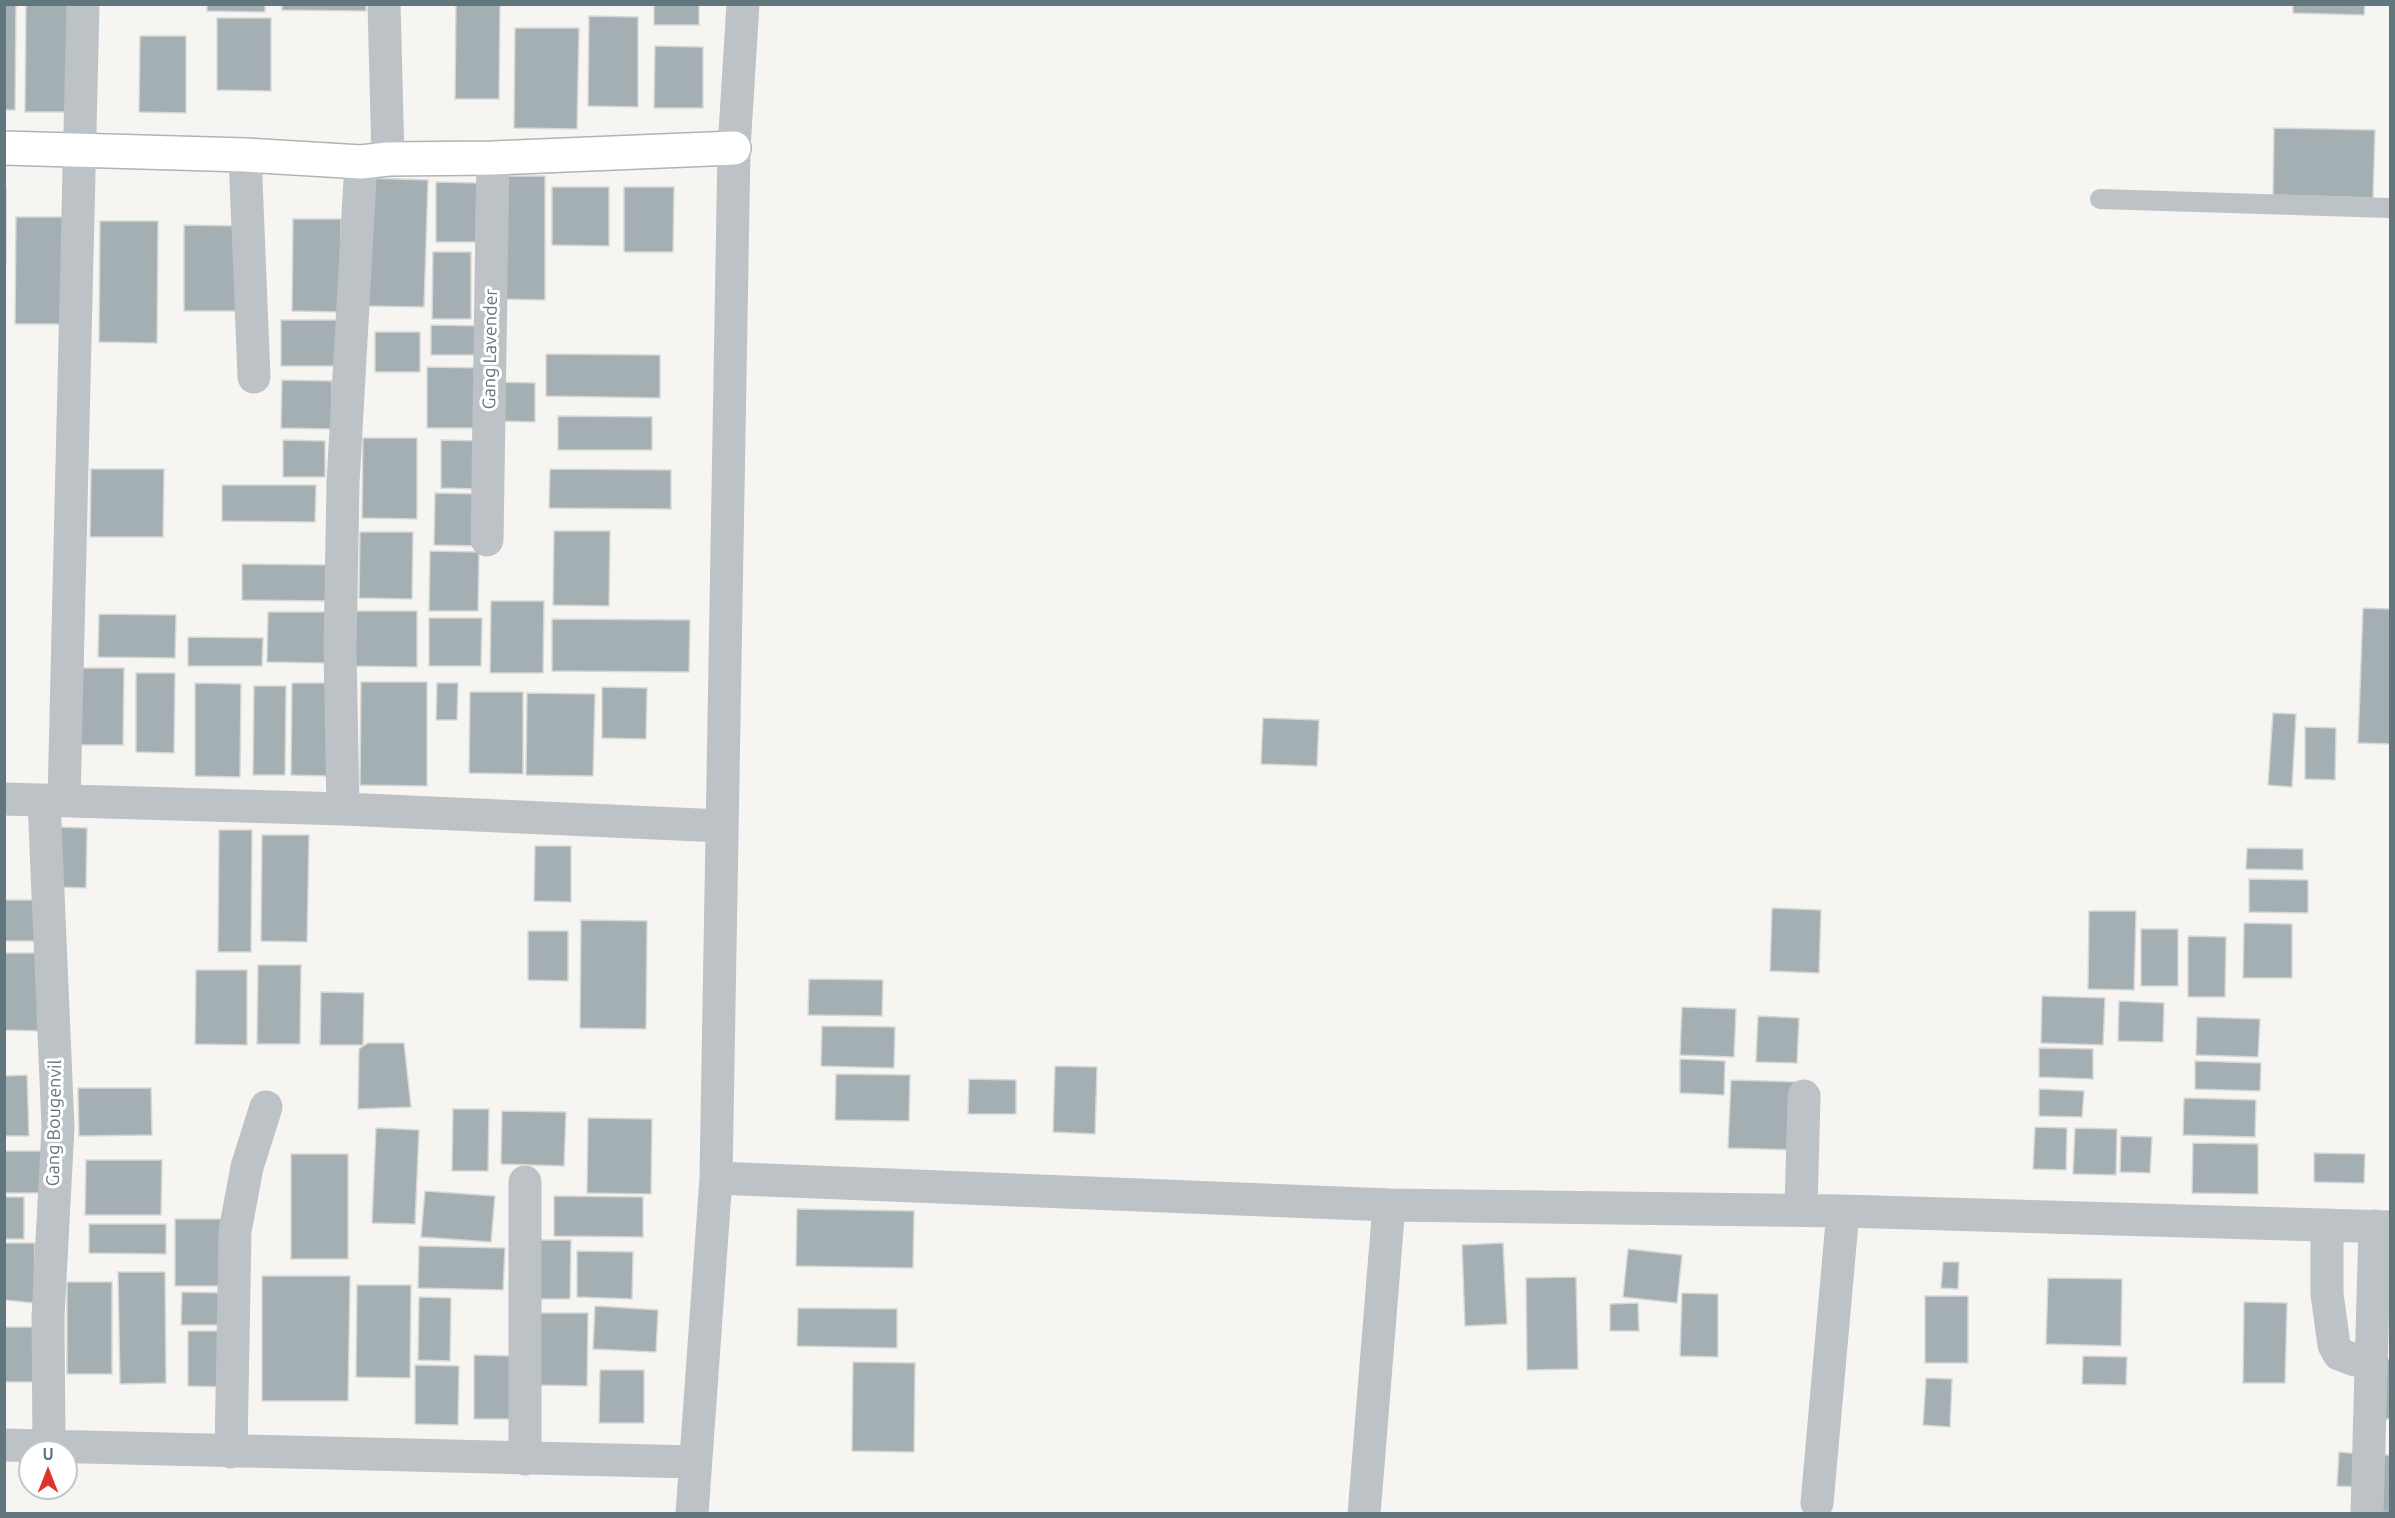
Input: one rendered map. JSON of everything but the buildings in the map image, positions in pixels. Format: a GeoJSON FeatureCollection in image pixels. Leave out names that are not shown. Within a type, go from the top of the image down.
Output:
{"type":"FeatureCollection","features":[{"type":"Feature","properties":{"kind":"street","name":"Gang Bougenvil"},"geometry":{"type":"LineString","coordinates":[[49,1440],[48,1317],[58,1127],[54,800],[83,4]]}},
{"type":"Feature","properties":{"kind":"street"},"geometry":{"type":"LineString","coordinates":[[343,808],[340,650],[343,483],[374,161],[384,4]]}},
{"type":"Feature","properties":{"kind":"street"},"geometry":{"type":"LineString","coordinates":[[692,1514],[716,1178],[734,148],[743,4]]}},
{"type":"Feature","properties":{"kind":"street"},"geometry":{"type":"LineString","coordinates":[[4,148],[245,154],[374,161],[734,148]]}},
{"type":"Feature","properties":{"kind":"street"},"geometry":{"type":"LineString","coordinates":[[245,154],[254,377]]}},
{"type":"Feature","properties":{"kind":"street","name":"Gang Lavender"},"geometry":{"type":"LineString","coordinates":[[487,540],[493,158]]}},
{"type":"Feature","properties":{"kind":"street"},"geometry":{"type":"LineString","coordinates":[[4,799],[343,808],[722,826]]}},
{"type":"Feature","properties":{"kind":"street"},"geometry":{"type":"LineString","coordinates":[[1801,1210],[1804,1096]]}},
{"type":"Feature","properties":{"kind":"street"},"geometry":{"type":"LineString","coordinates":[[231,1452],[235,1232],[248,1167],[266,1107]]}},
{"type":"Feature","properties":{"kind":"street"},"geometry":{"type":"LineString","coordinates":[[716,1178],[1389,1205],[1801,1210],[2383,1227],[2371,1360],[2367,1514]]}},
{"type":"Feature","properties":{"kind":"street"},"geometry":{"type":"LineString","coordinates":[[525,1182],[525,1459]]}},
{"type":"Feature","properties":{"kind":"street"},"geometry":{"type":"LineString","coordinates":[[1364,1514],[1389,1205]]}},
{"type":"Feature","properties":{"kind":"street"},"geometry":{"type":"LineString","coordinates":[[1817,1503],[1843,1211]]}},
{"type":"Feature","properties":{"kind":"street"},"geometry":{"type":"LineString","coordinates":[[2326,1225],[2327,1294],[2334,1345],[2339,1354],[2355,1360],[2371,1360]]}},
{"type":"Feature","properties":{"kind":"street"},"geometry":{"type":"LineString","coordinates":[[78,1447],[694,1462]]}},
{"type":"Feature","properties":{"kind":"lane"},"geometry":{"type":"LineString","coordinates":[[2100,199],[2391,208]]}}]}
